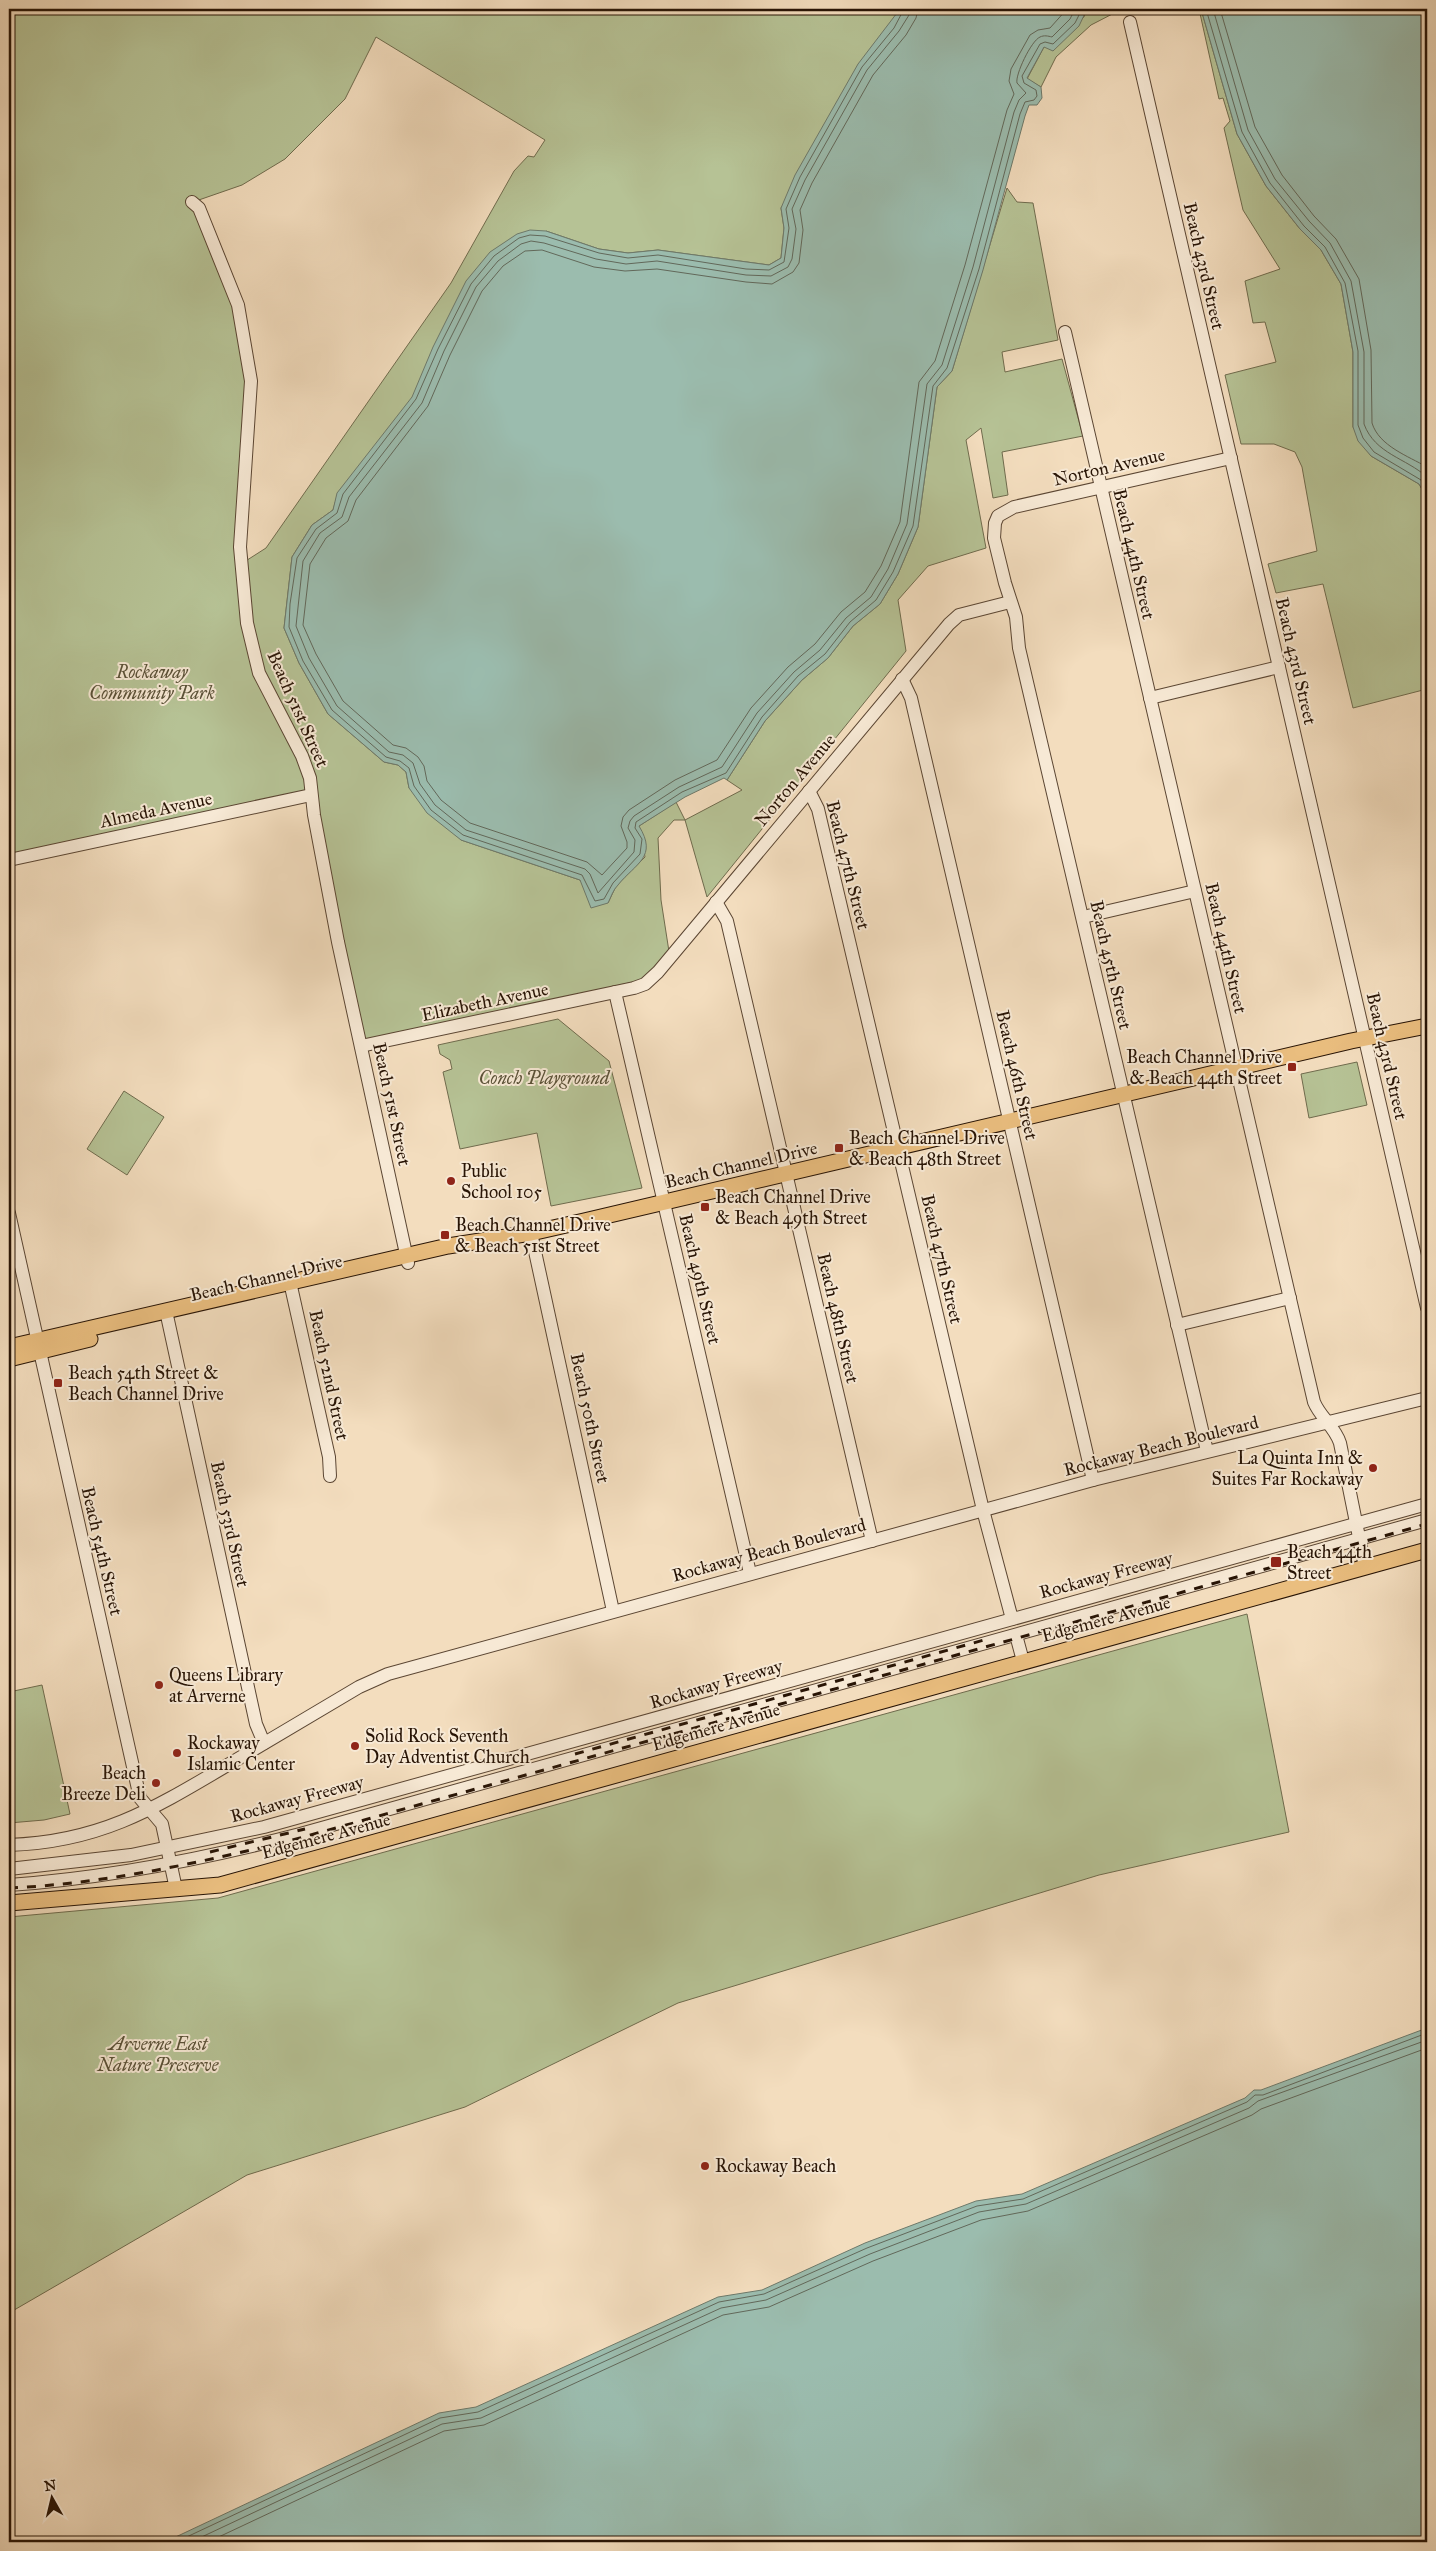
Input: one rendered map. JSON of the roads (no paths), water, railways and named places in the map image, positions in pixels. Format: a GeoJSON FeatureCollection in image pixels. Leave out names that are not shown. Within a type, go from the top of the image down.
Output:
{"type":"FeatureCollection","features":[{"type":"Feature","properties":{"kind":"main road","name":"Beach Channel Drive"},"geometry":{"type":"LineString","coordinates":[[9,1359],[38,1346],[408,1259],[470,1241],[532,1233],[1365,1038],[1427,1026]]}},
{"type":"Feature","properties":{"kind":"main road","name":"Beach Channel Drive"},"geometry":{"type":"LineString","coordinates":[[9,1347],[38,1346]]}},
{"type":"Feature","properties":{"kind":"main road","name":"Edgemere Avenue"},"geometry":{"type":"LineString","coordinates":[[9,1903],[220,1885],[1427,1550]]}},
{"type":"Feature","properties":{"kind":"street","name":"Beach 43rd Street"},"geometry":{"type":"LineString","coordinates":[[1130,22],[1427,1308]]}},
{"type":"Feature","properties":{"kind":"street","name":"Beach 51st Street"},"geometry":{"type":"LineString","coordinates":[[192,202],[199,208],[238,305],[251,381],[240,547],[242,585],[248,631],[262,678],[309,773],[311,794],[338,942],[408,1259]]}},
{"type":"Feature","properties":{"kind":"street","name":"Beach 44th Street"},"geometry":{"type":"LineString","coordinates":[[1065,332],[1314,1402],[1337,1433],[1365,1567]]}},
{"type":"Feature","properties":{"kind":"street","name":"Norton Avenue"},"geometry":{"type":"LineString","coordinates":[[998,516],[1014,507],[1231,458]]}},
{"type":"Feature","properties":{"kind":"street","name":"Beach 45th Street"},"geometry":{"type":"LineString","coordinates":[[998,516],[994,538],[1010,602],[1016,617],[1019,648],[1207,1451]]}},
{"type":"Feature","properties":{"kind":"street","name":"Norton Avenue"},"geometry":{"type":"LineString","coordinates":[[615,992],[640,986],[654,977],[902,679],[956,617],[1010,602]]}},
{"type":"Feature","properties":{"kind":"street"},"geometry":{"type":"LineString","coordinates":[[1150,698],[1279,667]]}},
{"type":"Feature","properties":{"kind":"street","name":"Beach 46th Street"},"geometry":{"type":"LineString","coordinates":[[902,679],[911,698],[1093,1480]]}},
{"type":"Feature","properties":{"kind":"street","name":"Beach 47th Street"},"geometry":{"type":"LineString","coordinates":[[809,791],[818,809],[982,1510],[1012,1620]]}},
{"type":"Feature","properties":{"kind":"street","name":"Almeda Avenue"},"geometry":{"type":"LineString","coordinates":[[9,860],[311,794]]}},
{"type":"Feature","properties":{"kind":"street"},"geometry":{"type":"LineString","coordinates":[[1083,917],[1195,891]]}},
{"type":"Feature","properties":{"kind":"street","name":"Beach 48th Street"},"geometry":{"type":"LineString","coordinates":[[716,902],[726,921],[872,1540]]}},
{"type":"Feature","properties":{"kind":"street","name":"Elizabeth Avenue"},"geometry":{"type":"LineString","coordinates":[[361,1046],[615,992]]}},
{"type":"Feature","properties":{"kind":"street","name":"Beach 49th Street"},"geometry":{"type":"LineString","coordinates":[[615,992],[750,1573]]}},
{"type":"Feature","properties":{"kind":"street","name":"Beach 54th Street"},"geometry":{"type":"LineString","coordinates":[[9,1213],[140,1798],[162,1824],[176,1889]]}},
{"type":"Feature","properties":{"kind":"street","name":"Beach 50th Street"},"geometry":{"type":"LineString","coordinates":[[532,1233],[614,1611]]}},
{"type":"Feature","properties":{"kind":"street","name":"Beach 52nd Street"},"geometry":{"type":"LineString","coordinates":[[291,1286],[329,1457],[330,1476]]}},
{"type":"Feature","properties":{"kind":"street"},"geometry":{"type":"LineString","coordinates":[[1177,1325],[1290,1298]]}},
{"type":"Feature","properties":{"kind":"street","name":"Beach 53rd Street"},"geometry":{"type":"LineString","coordinates":[[167,1316],[258,1732],[264,1743]]}},
{"type":"Feature","properties":{"kind":"street","name":"Rockaway Beach Boulevard"},"geometry":{"type":"LineString","coordinates":[[9,1845],[80,1835],[123,1822],[149,1810],[359,1687],[382,1677],[750,1573],[1093,1480],[1427,1398]]}},
{"type":"Feature","properties":{"kind":"street","name":"Rockaway Freeway"},"geometry":{"type":"LineString","coordinates":[[9,1869],[77,1862],[167,1848],[317,1813],[1427,1504]]}},
{"type":"Feature","properties":{"kind":"street","name":"Rockaway Freeway"},"geometry":{"type":"LineString","coordinates":[[9,1885],[98,1876],[170,1864],[300,1834],[1427,1520]]}},
{"type":"Feature","properties":{"kind":"street"},"geometry":{"type":"LineString","coordinates":[[1016,1635],[1024,1661]]}},
{"type":"Feature","properties":{"kind":"water"},"geometry":{"type":"Polygon","coordinates":[[[900,9],[1087,9],[1079,26],[1053,51],[1044,47],[1027,78],[1041,87],[1042,98],[1037,105],[1029,105],[1025,116],[983,270],[952,371],[937,387],[918,527],[898,574],[880,604],[853,626],[828,658],[802,680],[765,721],[727,780],[724,778],[685,797],[639,826],[646,845],[642,859],[616,887],[608,903],[591,908],[580,880],[461,840],[427,813],[409,788],[406,772],[398,765],[384,762],[328,714],[299,663],[284,628],[292,557],[312,525],[333,510],[337,493],[412,397],[433,347],[466,281],[490,252],[517,234],[530,230],[546,231],[599,249],[628,253],[658,250],[769,265],[781,258],[784,228],[781,208],[795,175],[858,64],[900,9]]]}},
{"type":"Feature","properties":{"kind":"water"},"geometry":{"type":"Polygon","coordinates":[[[1201,9],[1427,9],[1427,498],[1419,484],[1371,456],[1358,441],[1353,427],[1353,352],[1341,284],[1321,250],[1300,229],[1266,186],[1237,134],[1201,9]]]}},
{"type":"Feature","properties":{"kind":"water"},"geometry":{"type":"Polygon","coordinates":[[[1427,2028],[1427,2542],[165,2542],[439,2413],[476,2407],[718,2297],[762,2290],[865,2243],[976,2201],[1022,2194],[1245,2098],[1254,2090],[1261,2090],[1427,2028]]]}},
{"type":"Feature","properties":{"kind":"railway"},"geometry":{"type":"LineString","coordinates":[[9,1888],[44,1886],[115,1877],[220,1857],[289,1841],[1427,1524]]}},
{"type":"Feature","properties":{"kind":"railway"},"geometry":{"type":"LineString","coordinates":[[575,1754],[984,1640]]}},
{"type":"Feature","properties":{"kind":"railway"},"geometry":{"type":"LineString","coordinates":[[210,1852],[305,1829]]}},
{"type":"Feature","properties":{"kind":"place","name":"Beach Channel Drive & Beach 44th Street"},"geometry":{"type":"Point","coordinates":[1292,1067]}},
{"type":"Feature","properties":{"kind":"place","name":"Beach Channel Drive & Beach 48th Street"},"geometry":{"type":"Point","coordinates":[839,1148]}},
{"type":"Feature","properties":{"kind":"place","name":"Public School 105"},"geometry":{"type":"Point","coordinates":[451,1181]}},
{"type":"Feature","properties":{"kind":"place","name":"Beach Channel Drive & Beach 49th Street"},"geometry":{"type":"Point","coordinates":[705,1207]}},
{"type":"Feature","properties":{"kind":"place","name":"Beach Channel Drive & Beach 51st Street"},"geometry":{"type":"Point","coordinates":[445,1235]}},
{"type":"Feature","properties":{"kind":"place","name":"Beach 54th Street & Beach Channel Drive"},"geometry":{"type":"Point","coordinates":[58,1383]}},
{"type":"Feature","properties":{"kind":"place","name":"La Quinta Inn & Suites Far Rockaway"},"geometry":{"type":"Point","coordinates":[1373,1468]}},
{"type":"Feature","properties":{"kind":"place","name":"Beach 44th Street"},"geometry":{"type":"Point","coordinates":[1276,1562]}},
{"type":"Feature","properties":{"kind":"place","name":"Queens Library at Arverne"},"geometry":{"type":"Point","coordinates":[159,1685]}},
{"type":"Feature","properties":{"kind":"place","name":"Solid Rock Seventh Day Adventist Church"},"geometry":{"type":"Point","coordinates":[355,1746]}},
{"type":"Feature","properties":{"kind":"place","name":"Rockaway Islamic Center"},"geometry":{"type":"Point","coordinates":[177,1753]}},
{"type":"Feature","properties":{"kind":"place","name":"Beach Breeze Deli"},"geometry":{"type":"Point","coordinates":[156,1783]}},
{"type":"Feature","properties":{"kind":"place","name":"Rockaway Beach"},"geometry":{"type":"Point","coordinates":[705,2166]}},
{"type":"Feature","properties":{"kind":"park label","name":"Rockaway Community Park"},"geometry":{"type":"Point","coordinates":[152,682]}},
{"type":"Feature","properties":{"kind":"park label","name":"Conch Playground"},"geometry":{"type":"Point","coordinates":[544,1078]}},
{"type":"Feature","properties":{"kind":"park label","name":"Arverne East Nature Preserve"},"geometry":{"type":"Point","coordinates":[158,2054]}}]}
